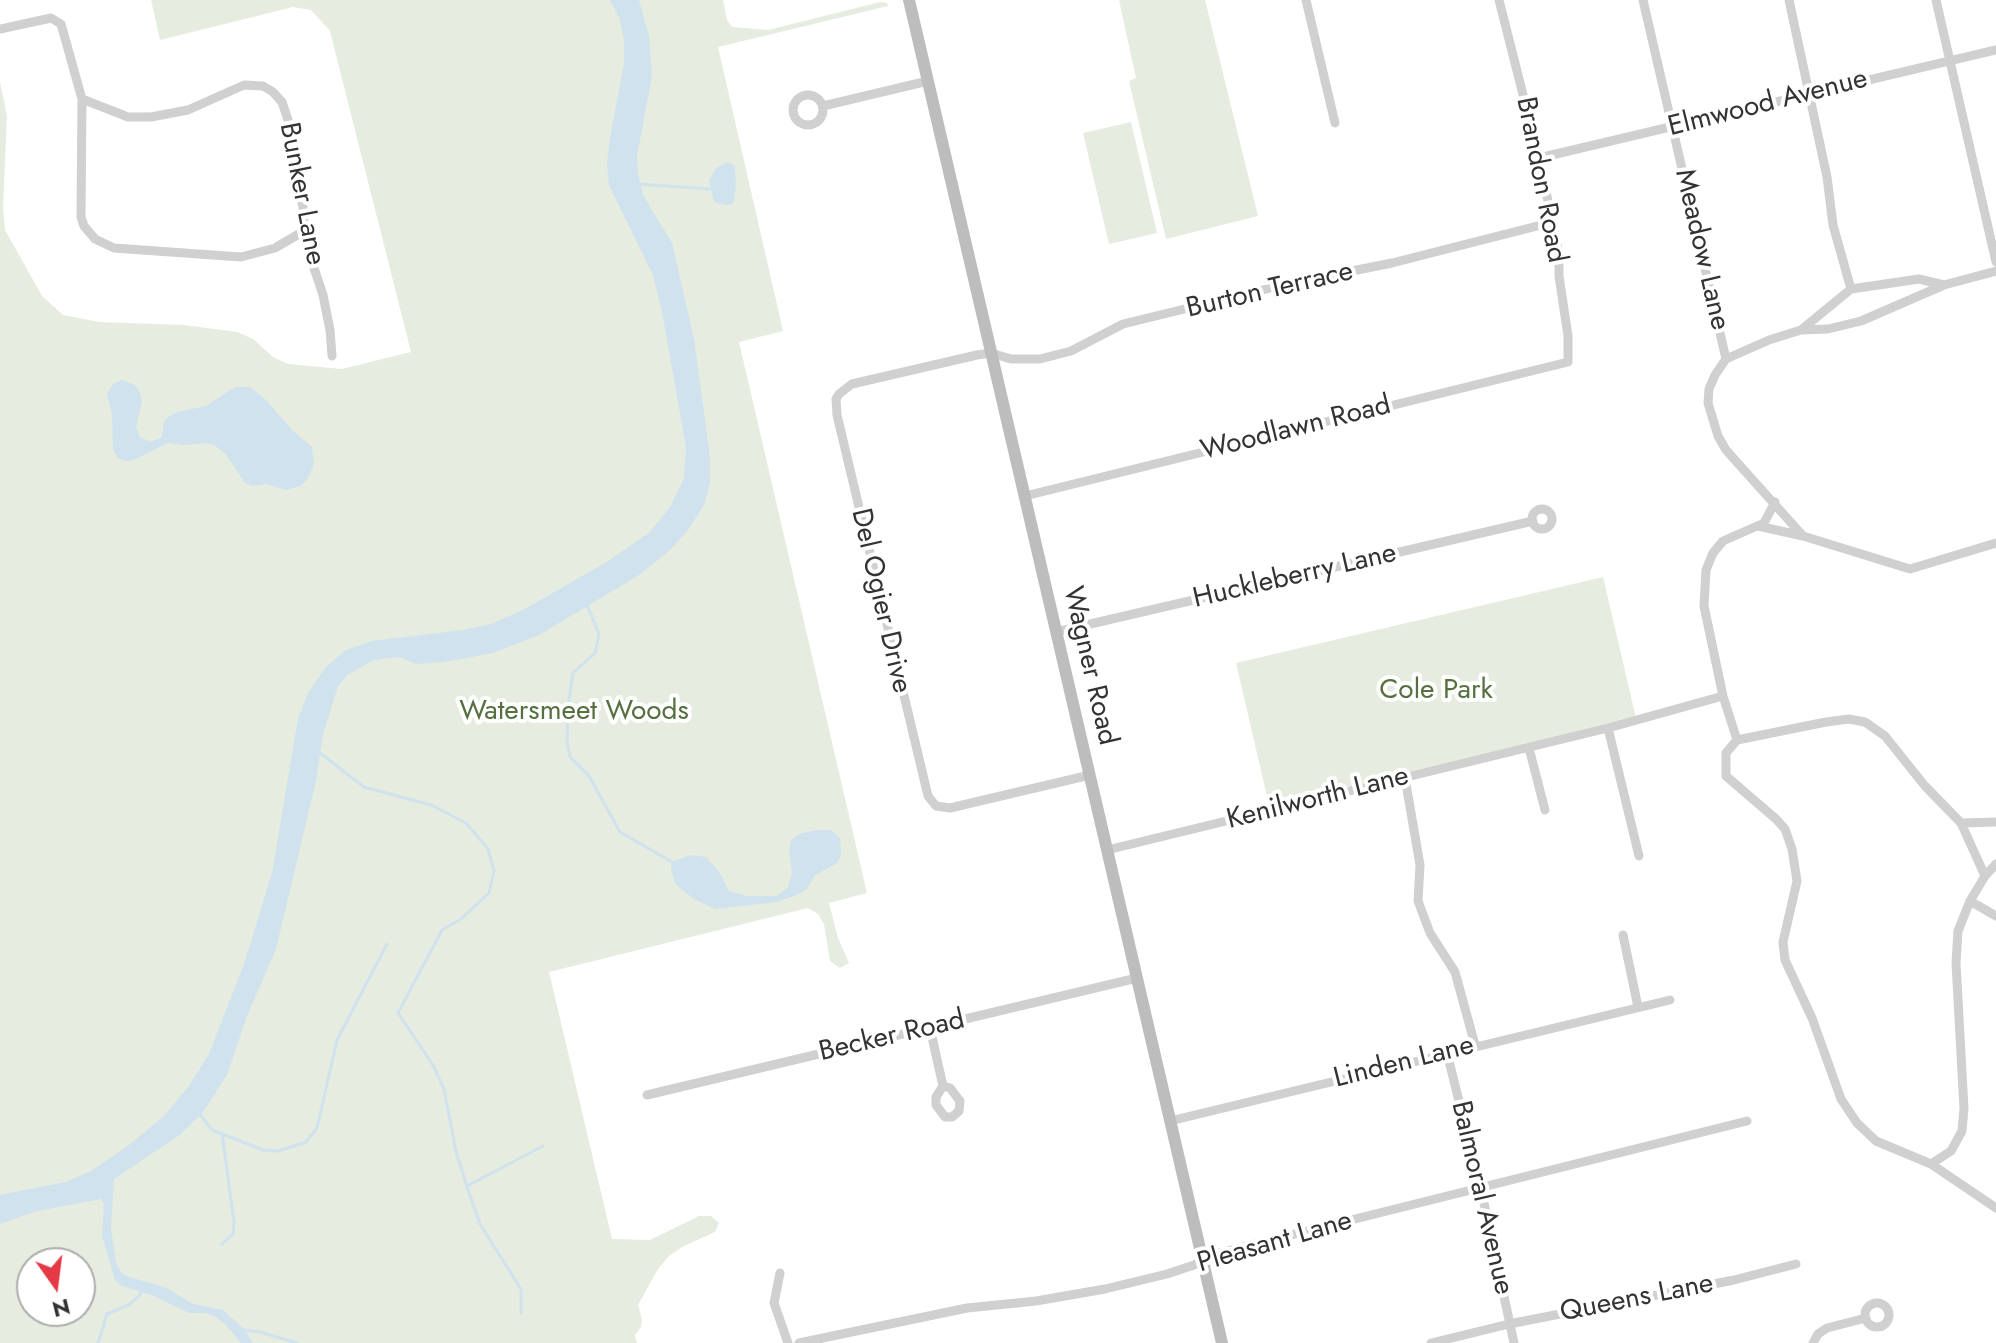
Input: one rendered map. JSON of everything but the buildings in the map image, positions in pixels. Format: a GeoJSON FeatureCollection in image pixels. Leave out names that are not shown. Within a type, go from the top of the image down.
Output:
{"type":"FeatureCollection","features":[{"type":"Feature","properties":{"kind":"street","name":"Wagner Road"},"geometry":{"type":"LineString","coordinates":[[909,0],[1222,1343]]}},
{"type":"Feature","properties":{"kind":"street"},"geometry":{"type":"LineString","coordinates":[[1306,0],[1335,123]]}},
{"type":"Feature","properties":{"kind":"street","name":"Brandon Road"},"geometry":{"type":"LineString","coordinates":[[1499,0],[1553,222],[1568,336],[1568,362]]}},
{"type":"Feature","properties":{"kind":"street","name":"Meadow Lane"},"geometry":{"type":"LineString","coordinates":[[1643,0],[1726,359]]}},
{"type":"Feature","properties":{"kind":"street"},"geometry":{"type":"LineString","coordinates":[[1789,0],[1827,177],[1833,225],[1851,289]]}},
{"type":"Feature","properties":{"kind":"street"},"geometry":{"type":"LineString","coordinates":[[1936,0],[1996,262]]}},
{"type":"Feature","properties":{"kind":"street"},"geometry":{"type":"LineString","coordinates":[[0,29],[42,19],[56,19],[61,24],[82,99],[81,217],[89,234],[103,245],[241,257],[275,248],[304,231]]}},
{"type":"Feature","properties":{"kind":"street","name":"Elmwood Avenue"},"geometry":{"type":"LineString","coordinates":[[1539,158],[1996,50]]}},
{"type":"Feature","properties":{"kind":"street"},"geometry":{"type":"LineString","coordinates":[[823,106],[928,81]]}},
{"type":"Feature","properties":{"kind":"street","name":"Bunker Lane"},"geometry":{"type":"LineString","coordinates":[[82,99],[128,117],[151,117],[188,110],[244,85],[263,86],[273,92],[282,102],[289,123],[292,164],[303,207],[304,231],[323,295],[332,356]]}},
{"type":"Feature","properties":{"kind":"street","name":"Burton Terrace"},"geometry":{"type":"LineString","coordinates":[[991,353],[1011,359],[1040,359],[1071,351],[1123,324],[1287,284],[1392,263],[1553,222]]}},
{"type":"Feature","properties":{"kind":"street"},"geometry":{"type":"LineString","coordinates":[[1803,536],[1726,450],[1712,420],[1709,389],[1726,359],[1801,330],[1828,329],[1861,321],[1944,285],[1996,271]]}},
{"type":"Feature","properties":{"kind":"street"},"geometry":{"type":"LineString","coordinates":[[1801,330],[1851,289],[1919,279],[1944,285]]}},
{"type":"Feature","properties":{"kind":"street","name":"Del Ogier Drive"},"geometry":{"type":"LineString","coordinates":[[991,353],[844,388],[835,406],[847,460],[925,789],[932,802],[936,806],[950,808],[1090,775]]}},
{"type":"Feature","properties":{"kind":"street","name":"Woodlawn Road"},"geometry":{"type":"LineString","coordinates":[[1025,496],[1568,362]]}},
{"type":"Feature","properties":{"kind":"street"},"geometry":{"type":"LineString","coordinates":[[1737,740],[1723,696],[1704,606],[1706,570],[1713,553],[1723,541],[1768,519],[1775,502]]}},
{"type":"Feature","properties":{"kind":"street","name":"Huckleberry Lane"},"geometry":{"type":"LineString","coordinates":[[1056,632],[1533,521]]}},
{"type":"Feature","properties":{"kind":"street"},"geometry":{"type":"LineString","coordinates":[[1758,526],[1803,536],[1910,569],[1996,543]]}},
{"type":"Feature","properties":{"kind":"street","name":"Kenilworth Lane"},"geometry":{"type":"LineString","coordinates":[[1107,850],[1529,748],[1723,696]]}},
{"type":"Feature","properties":{"kind":"street"},"geometry":{"type":"LineString","coordinates":[[1985,876],[1961,823],[1925,786],[1885,736],[1865,722],[1837,720],[1737,740],[1726,753],[1726,776],[1776,819],[1785,829],[1792,849],[1797,881],[1783,942],[1785,960],[1812,1018],[1841,1099],[1857,1123],[1876,1141],[1931,1164],[1996,1208]]}},
{"type":"Feature","properties":{"kind":"street"},"geometry":{"type":"LineString","coordinates":[[1608,728],[1639,856]]}},
{"type":"Feature","properties":{"kind":"street"},"geometry":{"type":"LineString","coordinates":[[1529,748],[1545,810]]}},
{"type":"Feature","properties":{"kind":"street"},"geometry":{"type":"LineString","coordinates":[[1405,778],[1420,865],[1418,901],[1430,933],[1455,972],[1475,1045]]}},
{"type":"Feature","properties":{"kind":"street"},"geometry":{"type":"LineString","coordinates":[[1961,823],[1996,822]]}},
{"type":"Feature","properties":{"kind":"street"},"geometry":{"type":"LineString","coordinates":[[1931,1164],[1951,1151],[1962,1131],[1964,1109],[1956,963],[1958,931],[1970,901],[1996,864]]}},
{"type":"Feature","properties":{"kind":"street"},"geometry":{"type":"LineString","coordinates":[[1970,901],[1996,916]]}},
{"type":"Feature","properties":{"kind":"street"},"geometry":{"type":"LineString","coordinates":[[1623,935],[1638,1007]]}},
{"type":"Feature","properties":{"kind":"street","name":"Becker Road"},"geometry":{"type":"LineString","coordinates":[[647,1095],[1137,978]]}},
{"type":"Feature","properties":{"kind":"street","name":"Linden Lane"},"geometry":{"type":"LineString","coordinates":[[1170,1121],[1670,1000]]}},
{"type":"Feature","properties":{"kind":"street"},"geometry":{"type":"LineString","coordinates":[[930,1028],[943,1086]]}},
{"type":"Feature","properties":{"kind":"street","name":"Balmoral Avenue"},"geometry":{"type":"LineString","coordinates":[[1447,1053],[1481,1189],[1514,1343]]}},
{"type":"Feature","properties":{"kind":"street","name":"Pleasant Lane"},"geometry":{"type":"LineString","coordinates":[[799,1343],[967,1308],[1036,1301],[1105,1289],[1167,1274],[1215,1254],[1747,1121]]}},
{"type":"Feature","properties":{"kind":"street","name":"Queens Lane"},"geometry":{"type":"LineString","coordinates":[[1431,1343],[1509,1324],[1734,1280],[1796,1264]]}},
{"type":"Feature","properties":{"kind":"street"},"geometry":{"type":"LineString","coordinates":[[780,1273],[774,1303],[788,1343]]}},
{"type":"Feature","properties":{"kind":"street"},"geometry":{"type":"LineString","coordinates":[[1813,1343],[1818,1334],[1827,1328],[1866,1318]]}},
{"type":"Feature","properties":{"kind":"green space","name":"Watersmeet Woods"},"geometry":{"type":"Polygon","coordinates":[[[151,0],[723,0],[727,20],[732,27],[768,30],[880,2],[888,6],[718,47],[783,331],[739,342],[867,893],[829,903],[838,938],[849,963],[840,968],[830,961],[824,924],[818,914],[808,908],[549,972],[612,1239],[650,1240],[699,1216],[711,1216],[719,1223],[715,1232],[684,1246],[669,1256],[658,1269],[638,1305],[642,1319],[635,1335],[637,1343],[0,1343],[0,82],[7,116],[5,230],[42,296],[63,315],[100,322],[184,325],[237,332],[253,339],[273,357],[288,364],[342,369],[411,352],[330,31],[311,10],[293,7],[160,40],[151,0]]]}},
{"type":"Feature","properties":{"kind":"green space"},"geometry":{"type":"Polygon","coordinates":[[[1119,0],[1205,0],[1258,216],[1166,239],[1129,81],[1136,78],[1119,0]]]}},
{"type":"Feature","properties":{"kind":"green space"},"geometry":{"type":"Polygon","coordinates":[[[1131,122],[1157,233],[1109,244],[1083,133],[1131,122]]]}},
{"type":"Feature","properties":{"kind":"green space","name":"Cole Park"},"geometry":{"type":"Polygon","coordinates":[[[1603,577],[1636,718],[1269,805],[1236,663],[1603,577]]]}},
{"type":"Feature","properties":{"kind":"water"},"geometry":{"type":"Polygon","coordinates":[[[610,0],[639,0],[649,36],[652,76],[637,156],[638,173],[643,195],[672,243],[694,339],[710,457],[710,482],[704,505],[688,530],[669,551],[639,575],[539,635],[493,653],[444,662],[416,664],[399,657],[374,660],[347,675],[338,686],[323,734],[316,781],[276,949],[247,1016],[227,1075],[203,1112],[181,1134],[114,1179],[111,1228],[116,1263],[121,1272],[167,1288],[193,1304],[223,1310],[244,1329],[253,1343],[241,1343],[216,1317],[206,1313],[189,1313],[154,1296],[122,1286],[115,1280],[102,1236],[104,1204],[101,1199],[37,1211],[0,1224],[0,1195],[66,1182],[91,1171],[163,1117],[189,1086],[209,1054],[244,964],[272,873],[298,719],[308,693],[326,667],[346,650],[372,641],[463,630],[491,624],[523,610],[610,560],[650,532],[670,507],[684,478],[686,447],[653,275],[609,185],[607,163],[610,138],[624,64],[620,20],[610,0]]]}},
{"type":"Feature","properties":{"kind":"water"},"geometry":{"type":"Polygon","coordinates":[[[727,162],[734,165],[736,182],[734,201],[725,205],[714,202],[709,181],[716,168],[727,162]]]}},
{"type":"Feature","properties":{"kind":"water"},"geometry":{"type":"Polygon","coordinates":[[[122,380],[135,385],[140,393],[142,401],[136,427],[140,437],[151,442],[162,437],[164,422],[177,412],[206,406],[235,387],[250,387],[312,447],[314,464],[308,478],[301,486],[286,490],[266,484],[252,486],[245,483],[225,453],[205,443],[168,443],[134,460],[118,458],[113,450],[112,414],[107,394],[113,384],[122,380]]]}},
{"type":"Feature","properties":{"kind":"water"},"geometry":{"type":"Polygon","coordinates":[[[818,830],[831,830],[840,838],[841,856],[836,864],[815,875],[806,890],[777,902],[715,909],[694,899],[676,885],[671,871],[672,862],[690,855],[706,857],[720,873],[729,891],[746,896],[777,896],[788,887],[792,873],[789,848],[792,839],[818,830]]]}},
{"type":"Feature","properties":{"kind":"waterway"},"geometry":{"type":"LineString","coordinates":[[638,184],[709,189]]}},
{"type":"Feature","properties":{"kind":"waterway"},"geometry":{"type":"LineString","coordinates":[[587,605],[599,634],[595,653],[573,673],[568,708],[570,757],[589,776],[620,832],[672,862]]}},
{"type":"Feature","properties":{"kind":"waterway"},"geometry":{"type":"LineString","coordinates":[[320,753],[364,787],[431,805],[466,823],[488,849],[494,871],[489,893],[461,919],[442,930],[398,1013],[433,1065],[444,1089],[456,1152],[467,1186],[543,1146]]}},
{"type":"Feature","properties":{"kind":"waterway"},"geometry":{"type":"LineString","coordinates":[[199,1113],[212,1130],[263,1150],[278,1151],[306,1142],[317,1128],[337,1040],[387,944]]}},
{"type":"Feature","properties":{"kind":"waterway"},"geometry":{"type":"LineString","coordinates":[[222,1133],[234,1222],[233,1234],[222,1244]]}},
{"type":"Feature","properties":{"kind":"waterway"},"geometry":{"type":"LineString","coordinates":[[467,1187],[480,1224],[521,1289],[521,1313]]}},
{"type":"Feature","properties":{"kind":"waterway"},"geometry":{"type":"LineString","coordinates":[[98,1343],[107,1314],[130,1304],[143,1288]]}},
{"type":"Feature","properties":{"kind":"waterway"},"geometry":{"type":"LineString","coordinates":[[242,1330],[297,1343]]}}]}
